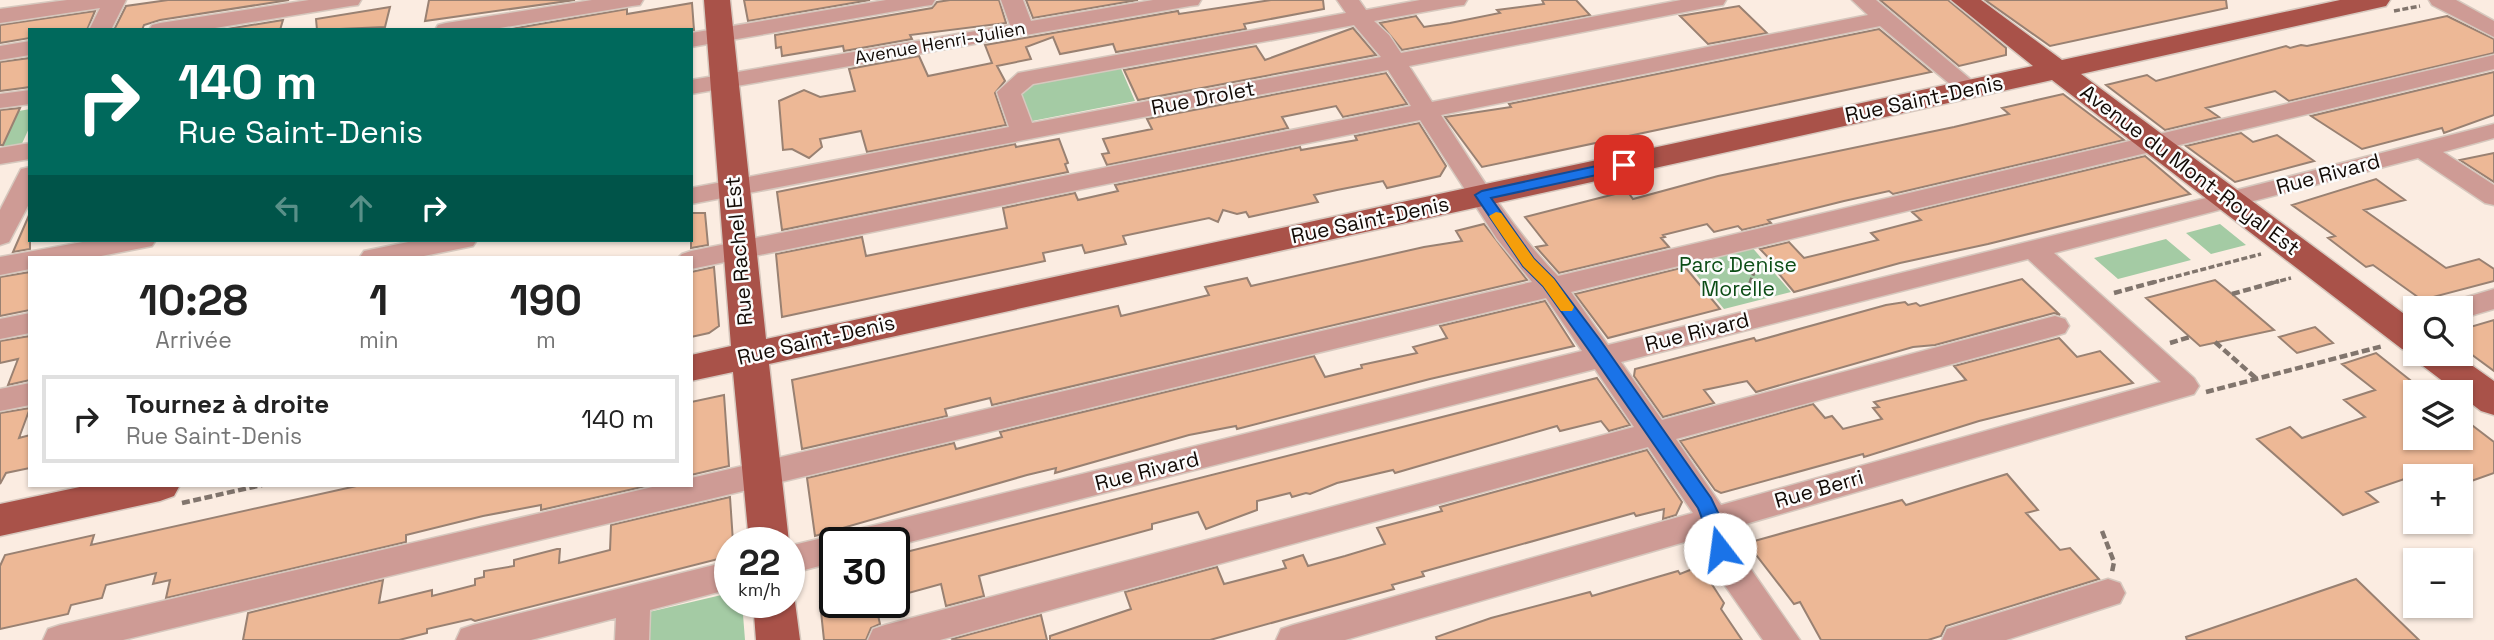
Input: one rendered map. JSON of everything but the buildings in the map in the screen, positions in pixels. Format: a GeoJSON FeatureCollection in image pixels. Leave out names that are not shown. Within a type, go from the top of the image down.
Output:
{"type":"FeatureCollection","features":[{"type":"Feature","properties":{"kind":"main road","name":"Rue Rachel Est"},"geometry":{"type":"LineString","coordinates":[[717,0],[738,250],[767,527]]}},
{"type":"Feature","properties":{"kind":"main road","name":"Rue Saint-Denis"},"geometry":{"type":"LineString","coordinates":[[693,368],[2377,0]]}},
{"type":"Feature","properties":{"kind":"main road","name":"Avenue du Mont-Royal Est"},"geometry":{"type":"LineString","coordinates":[[1969,1],[2403,333]]}},
{"type":"Feature","properties":{"kind":"main road"},"geometry":{"type":"LineString","coordinates":[[2448,366],[2494,401]]}},
{"type":"Feature","properties":{"kind":"main road"},"geometry":{"type":"LineString","coordinates":[[0,520],[151,487]]}},
{"type":"Feature","properties":{"kind":"main road"},"geometry":{"type":"LineString","coordinates":[[776,618],[778,640]]}},
{"type":"Feature","properties":{"kind":"street"},"geometry":{"type":"LineString","coordinates":[[0,16],[113,0]]}},
{"type":"Feature","properties":{"kind":"street"},"geometry":{"type":"LineString","coordinates":[[101,28],[113,0]]}},
{"type":"Feature","properties":{"kind":"street"},"geometry":{"type":"LineString","coordinates":[[173,28],[350,0]]}},
{"type":"Feature","properties":{"kind":"street"},"geometry":{"type":"LineString","coordinates":[[458,28],[632,0]]}},
{"type":"Feature","properties":{"kind":"street"},"geometry":{"type":"LineString","coordinates":[[693,40],[924,0]]}},
{"type":"Feature","properties":{"kind":"street"},"geometry":{"type":"LineString","coordinates":[[1012,0],[1023,29]]}},
{"type":"Feature","properties":{"kind":"street","name":"Avenue Henri-Julien"},"geometry":{"type":"LineString","coordinates":[[693,87],[1190,0]]}},
{"type":"Feature","properties":{"kind":"street"},"geometry":{"type":"LineString","coordinates":[[1023,132],[1009,92],[1026,78],[1354,8],[1455,0]]}},
{"type":"Feature","properties":{"kind":"street","name":"Rue Drolet"},"geometry":{"type":"LineString","coordinates":[[693,196],[1715,0]]}},
{"type":"Feature","properties":{"kind":"street"},"geometry":{"type":"LineString","coordinates":[[1863,0],[1970,89]]}},
{"type":"Feature","properties":{"kind":"street"},"geometry":{"type":"LineString","coordinates":[[2440,0],[2494,30]]}},
{"type":"Feature","properties":{"kind":"street"},"geometry":{"type":"LineString","coordinates":[[1354,8],[1371,33],[1381,40],[1428,111],[1444,141],[1528,262],[1552,286],[1704,503],[1713,520],[1724,557],[1783,640]]}},
{"type":"Feature","properties":{"kind":"street"},"geometry":{"type":"LineString","coordinates":[[693,260],[1885,18]]}},
{"type":"Feature","properties":{"kind":"street"},"geometry":{"type":"LineString","coordinates":[[0,53],[28,48]]}},
{"type":"Feature","properties":{"kind":"street"},"geometry":{"type":"LineString","coordinates":[[60,640],[2494,62]]}},
{"type":"Feature","properties":{"kind":"street"},"geometry":{"type":"LineString","coordinates":[[0,101],[28,97]]}},
{"type":"Feature","properties":{"kind":"street","name":"Rue Rivard"},"geometry":{"type":"LineString","coordinates":[[910,529],[2229,200],[2494,131]]}},
{"type":"Feature","properties":{"kind":"street"},"geometry":{"type":"LineString","coordinates":[[2421,149],[2494,197]]}},
{"type":"Feature","properties":{"kind":"street"},"geometry":{"type":"LineString","coordinates":[[0,156],[28,151]]}},
{"type":"Feature","properties":{"kind":"street"},"geometry":{"type":"LineString","coordinates":[[0,236],[28,178]]}},
{"type":"Feature","properties":{"kind":"street"},"geometry":{"type":"LineString","coordinates":[[53,256],[132,242]]}},
{"type":"Feature","properties":{"kind":"street"},"geometry":{"type":"LineString","coordinates":[[378,256],[453,242]]}},
{"type":"Feature","properties":{"kind":"street"},"geometry":{"type":"LineString","coordinates":[[2032,248],[2196,390]]}},
{"type":"Feature","properties":{"kind":"street"},"geometry":{"type":"LineString","coordinates":[[0,266],[28,260]]}},
{"type":"Feature","properties":{"kind":"street"},"geometry":{"type":"LineString","coordinates":[[2473,305],[2494,299]]}},
{"type":"Feature","properties":{"kind":"street"},"geometry":{"type":"LineString","coordinates":[[0,329],[28,323]]}},
{"type":"Feature","properties":{"kind":"street"},"geometry":{"type":"LineString","coordinates":[[885,640],[2055,326]]}},
{"type":"Feature","properties":{"kind":"street","name":"Rue Berri"},"geometry":{"type":"LineString","coordinates":[[1293,640],[1713,520],[2196,390]]}},
{"type":"Feature","properties":{"kind":"street"},"geometry":{"type":"LineString","coordinates":[[0,400],[28,394]]}},
{"type":"Feature","properties":{"kind":"street"},"geometry":{"type":"LineString","coordinates":[[473,640],[714,579]]}},
{"type":"Feature","properties":{"kind":"street"},"geometry":{"type":"LineString","coordinates":[[1959,640],[2108,593]]}},
{"type":"Feature","properties":{"kind":"street"},"geometry":{"type":"LineString","coordinates":[[632,640],[633,600]]}},
{"type":"Feature","properties":{"kind":"path"},"geometry":{"type":"LineString","coordinates":[[2113,293],[2269,252]]}},
{"type":"Feature","properties":{"kind":"path"},"geometry":{"type":"LineString","coordinates":[[1730,261],[1755,272],[1748,291]]}},
{"type":"Feature","properties":{"kind":"path"},"geometry":{"type":"LineString","coordinates":[[2232,294],[2299,276]]}},
{"type":"Feature","properties":{"kind":"path"},"geometry":{"type":"LineString","coordinates":[[1751,282],[1777,292]]}},
{"type":"Feature","properties":{"kind":"path"},"geometry":{"type":"LineString","coordinates":[[2196,390],[2258,380],[2403,333]]}},
{"type":"Feature","properties":{"kind":"path"},"geometry":{"type":"LineString","coordinates":[[2215,342],[2258,380]]}},
{"type":"Feature","properties":{"kind":"path"},"geometry":{"type":"LineString","coordinates":[[2102,531],[2114,562],[2108,593]]}},
{"type":"Feature","properties":{"kind":"green space"},"geometry":{"type":"Polygon","coordinates":[[[1119,64],[1135,101],[1027,122],[1018,92],[1028,82],[1119,64]]]}},
{"type":"Feature","properties":{"kind":"green space"},"geometry":{"type":"Polygon","coordinates":[[[28,109],[28,130],[20,148],[0,151],[19,111],[28,109]]]}},
{"type":"Feature","properties":{"kind":"green space"},"geometry":{"type":"Polygon","coordinates":[[[2220,224],[2246,245],[2211,254],[2186,233],[2220,224]]]}},
{"type":"Feature","properties":{"kind":"green space"},"geometry":{"type":"Polygon","coordinates":[[[2166,239],[2191,260],[2118,279],[2094,258],[2166,239]]]}},
{"type":"Feature","properties":{"kind":"green space","name":"Parc Denise Morelle"},"geometry":{"type":"Polygon","coordinates":[[[1750,245],[1791,292],[1724,309],[1685,261],[1750,245]]]}},
{"type":"Feature","properties":{"kind":"green space"},"geometry":{"type":"Polygon","coordinates":[[[714,597],[714,618],[743,618],[745,640],[632,640],[632,616],[714,597]]]}},
{"type":"Feature","properties":{"kind":"slow traffic"},"geometry":{"type":"LineString","coordinates":[[1496,216],[1528,262],[1549,282],[1567,307]]}},
{"type":"Feature","properties":{"kind":"route"},"geometry":{"type":"LineString","coordinates":[[1624,165],[1482,195],[1528,262],[1549,282],[1704,503],[1714,523],[1720,549]]}}]}
